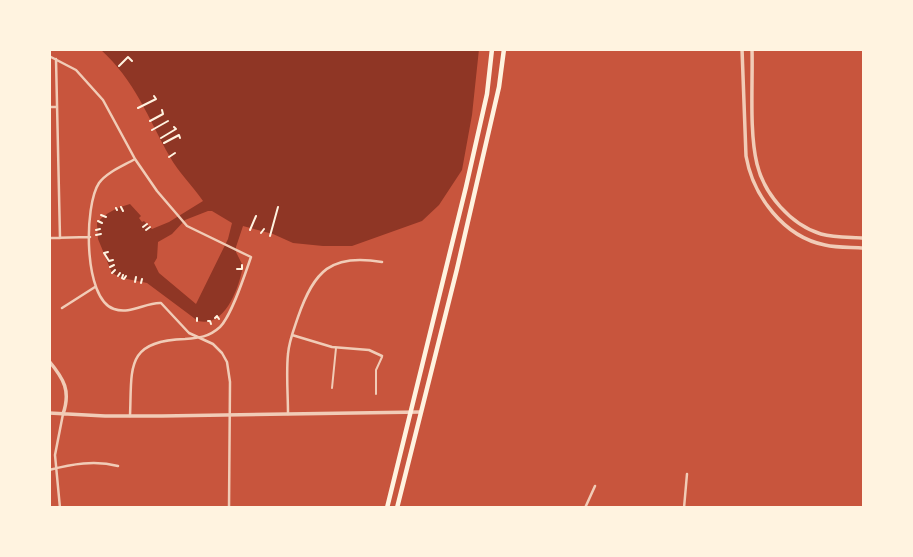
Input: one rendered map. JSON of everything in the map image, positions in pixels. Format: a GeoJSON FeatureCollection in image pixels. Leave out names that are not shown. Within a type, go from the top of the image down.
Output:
{"type":"FeatureCollection","features":[{"type":"Feature","properties":{"kind":"main road"},"geometry":{"type":"LineString","coordinates":[[387,508],[466,187],[487,94],[492,49]]}},
{"type":"Feature","properties":{"kind":"main road"},"geometry":{"type":"LineString","coordinates":[[397,508],[491,123],[504,49]]}},
{"type":"Feature","properties":{"kind":"street"},"geometry":{"type":"LineString","coordinates":[[742,49],[746,156],[752,178],[763,200],[787,226],[810,241],[864,248]]}},
{"type":"Feature","properties":{"kind":"street"},"geometry":{"type":"LineString","coordinates":[[752,49],[755,154],[768,188],[787,213],[810,230],[835,237],[864,238]]}},
{"type":"Feature","properties":{"kind":"street"},"geometry":{"type":"LineString","coordinates":[[49,56],[76,70],[103,100],[135,159],[187,226],[251,257],[225,321],[220,326],[202,338],[161,340],[144,348],[133,363],[130,416]]}},
{"type":"Feature","properties":{"kind":"street"},"geometry":{"type":"LineString","coordinates":[[56,59],[60,238]]}},
{"type":"Feature","properties":{"kind":"street"},"geometry":{"type":"LineString","coordinates":[[49,107],[57,107]]}},
{"type":"Feature","properties":{"kind":"street"},"geometry":{"type":"LineString","coordinates":[[135,159],[106,175],[95,190],[90,213],[91,268],[95,287],[106,305],[114,309],[124,310],[152,302],[161,303],[189,333],[213,344],[222,353],[227,362],[230,382],[229,508]]}},
{"type":"Feature","properties":{"kind":"street"},"geometry":{"type":"LineString","coordinates":[[49,238],[90,237]]}},
{"type":"Feature","properties":{"kind":"street"},"geometry":{"type":"LineString","coordinates":[[288,414],[288,353],[304,300],[317,277],[330,266],[359,258],[382,261]]}},
{"type":"Feature","properties":{"kind":"street"},"geometry":{"type":"LineString","coordinates":[[62,308],[95,287]]}},
{"type":"Feature","properties":{"kind":"street"},"geometry":{"type":"LineString","coordinates":[[292,335],[336,347],[369,350],[382,356]]}},
{"type":"Feature","properties":{"kind":"street"},"geometry":{"type":"LineString","coordinates":[[49,361],[65,383],[67,401],[55,455],[60,508]]}},
{"type":"Feature","properties":{"kind":"street"},"geometry":{"type":"LineString","coordinates":[[49,412],[130,416],[421,412]]}},
{"type":"Feature","properties":{"kind":"street"},"geometry":{"type":"LineString","coordinates":[[49,470],[88,463],[118,466]]}},
{"type":"Feature","properties":{"kind":"street"},"geometry":{"type":"LineString","coordinates":[[684,508],[687,474]]}},
{"type":"Feature","properties":{"kind":"street"},"geometry":{"type":"LineString","coordinates":[[585,508],[595,486]]}},
{"type":"Feature","properties":{"kind":"lane"},"geometry":{"type":"LineString","coordinates":[[332,388],[336,347]]}},
{"type":"Feature","properties":{"kind":"lane"},"geometry":{"type":"LineString","coordinates":[[376,394],[376,370],[382,356]]}},
{"type":"Feature","properties":{"kind":"path"},"geometry":{"type":"LineString","coordinates":[[119,66],[128,57],[132,61]]}},
{"type":"Feature","properties":{"kind":"path"},"geometry":{"type":"LineString","coordinates":[[138,108],[156,99],[154,96]]}},
{"type":"Feature","properties":{"kind":"path"},"geometry":{"type":"LineString","coordinates":[[150,121],[163,114],[162,110]]}},
{"type":"Feature","properties":{"kind":"path"},"geometry":{"type":"LineString","coordinates":[[152,130],[168,121]]}},
{"type":"Feature","properties":{"kind":"path"},"geometry":{"type":"LineString","coordinates":[[160,138],[176,129],[174,127]]}},
{"type":"Feature","properties":{"kind":"path"},"geometry":{"type":"LineString","coordinates":[[164,143],[179,135],[180,138]]}},
{"type":"Feature","properties":{"kind":"path"},"geometry":{"type":"LineString","coordinates":[[169,157],[175,153]]}},
{"type":"Feature","properties":{"kind":"path"},"geometry":{"type":"LineString","coordinates":[[121,206],[123,211]]}},
{"type":"Feature","properties":{"kind":"path"},"geometry":{"type":"LineString","coordinates":[[270,236],[278,206]]}},
{"type":"Feature","properties":{"kind":"path"},"geometry":{"type":"LineString","coordinates":[[101,215],[106,217]]}},
{"type":"Feature","properties":{"kind":"path"},"geometry":{"type":"LineString","coordinates":[[250,230],[256,216]]}},
{"type":"Feature","properties":{"kind":"path"},"geometry":{"type":"LineString","coordinates":[[98,221],[102,222]]}},
{"type":"Feature","properties":{"kind":"path"},"geometry":{"type":"LineString","coordinates":[[142,227],[147,223]]}},
{"type":"Feature","properties":{"kind":"path"},"geometry":{"type":"LineString","coordinates":[[146,230],[150,227]]}},
{"type":"Feature","properties":{"kind":"path"},"geometry":{"type":"LineString","coordinates":[[261,233],[264,229]]}},
{"type":"Feature","properties":{"kind":"path"},"geometry":{"type":"LineString","coordinates":[[96,235],[101,234]]}},
{"type":"Feature","properties":{"kind":"path"},"geometry":{"type":"LineString","coordinates":[[110,267],[114,265]]}},
{"type":"Feature","properties":{"kind":"path"},"geometry":{"type":"LineString","coordinates":[[237,268],[243,265]]}},
{"type":"Feature","properties":{"kind":"path"},"geometry":{"type":"LineString","coordinates":[[135,282],[136,277]]}},
{"type":"Feature","properties":{"kind":"path"},"geometry":{"type":"LineString","coordinates":[[141,283],[142,279]]}},
{"type":"Feature","properties":{"kind":"shaded area"},"geometry":{"type":"Polygon","coordinates":[[[100,49],[479,49],[472,115],[462,170],[439,205],[422,221],[352,246],[293,243],[243,226],[236,247],[243,266],[238,285],[223,312],[208,322],[198,321],[147,283],[112,273],[98,239],[97,223],[108,213],[121,207],[130,204],[141,216],[139,218],[142,222],[152,229],[203,201],[173,163],[140,100],[100,49]],[[212,211],[185,220],[172,234],[158,242],[154,263],[159,273],[196,304],[228,239],[232,223],[212,211]]]}}]}
